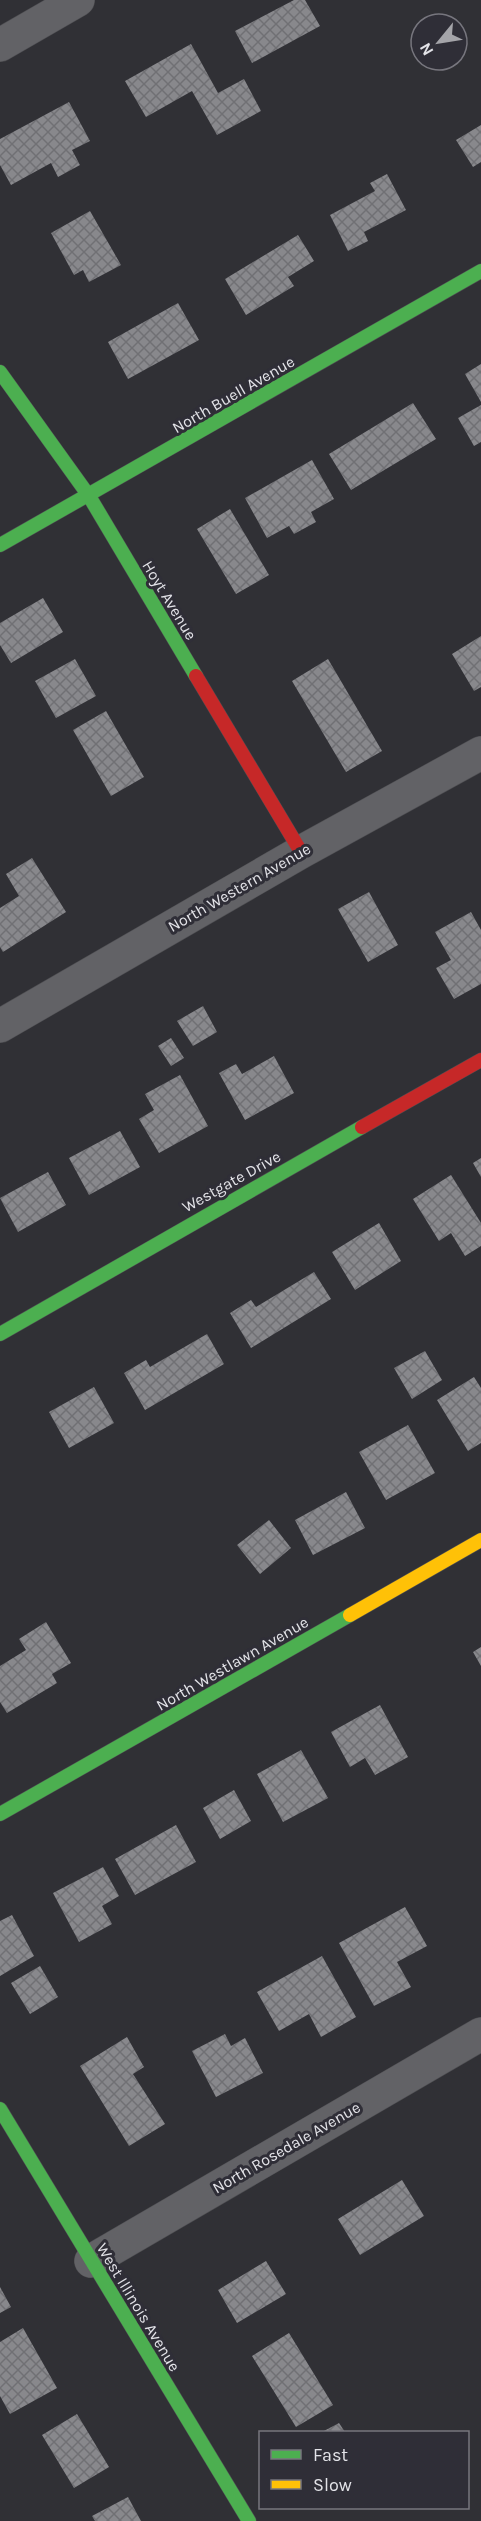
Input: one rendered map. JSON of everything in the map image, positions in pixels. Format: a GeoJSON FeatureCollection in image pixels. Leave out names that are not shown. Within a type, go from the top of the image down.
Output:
{"type":"FeatureCollection","features":[{"type":"Feature","properties":{"kind":"street"},"geometry":{"type":"LineString","coordinates":[[0,45],[78,0]]}},
{"type":"Feature","properties":{"kind":"street","name":"North Buell Avenue"},"geometry":{"type":"LineString","coordinates":[[0,545],[481,271]]}},
{"type":"Feature","properties":{"kind":"street","name":"Hoyt Avenue"},"geometry":{"type":"LineString","coordinates":[[0,372],[89,496],[301,852]]}},
{"type":"Feature","properties":{"kind":"street","name":"North Western Avenue"},"geometry":{"type":"LineString","coordinates":[[0,1026],[301,852],[481,753]]}},
{"type":"Feature","properties":{"kind":"street","name":"Westgate Drive"},"geometry":{"type":"LineString","coordinates":[[0,1334],[184,1227],[481,1060]]}},
{"type":"Feature","properties":{"kind":"street","name":"North Westlawn Avenue"},"geometry":{"type":"LineString","coordinates":[[0,1814],[481,1540]]}},
{"type":"Feature","properties":{"kind":"street","name":"North Rosedale Avenue"},"geometry":{"type":"LineString","coordinates":[[91,2260],[481,2034]]}},
{"type":"Feature","properties":{"kind":"street","name":"West Illinois Avenue"},"geometry":{"type":"LineString","coordinates":[[0,2109],[249,2521]]}},
{"type":"Feature","properties":{"kind":"building"},"geometry":{"type":"Polygon","coordinates":[[[294,0],[305,0],[320,26],[252,63],[235,31],[294,0]]]}},
{"type":"Feature","properties":{"kind":"building"},"geometry":{"type":"Polygon","coordinates":[[[191,44],[218,93],[244,79],[261,111],[217,135],[192,91],[146,117],[125,81],[191,44]]]}},
{"type":"Feature","properties":{"kind":"building"},"geometry":{"type":"Polygon","coordinates":[[[69,102],[90,141],[72,150],[80,165],[58,177],[51,163],[11,185],[0,165],[0,139],[69,102]]]}},
{"type":"Feature","properties":{"kind":"building"},"geometry":{"type":"Polygon","coordinates":[[[481,125],[481,162],[473,167],[456,140],[481,125]]]}},
{"type":"Feature","properties":{"kind":"building"},"geometry":{"type":"Polygon","coordinates":[[[387,174],[406,210],[364,232],[368,241],[348,251],[330,215],[375,191],[370,183],[387,174]]]}},
{"type":"Feature","properties":{"kind":"building"},"geometry":{"type":"Polygon","coordinates":[[[90,211],[121,265],[89,282],[83,270],[74,275],[51,233],[90,211]]]}},
{"type":"Feature","properties":{"kind":"building"},"geometry":{"type":"Polygon","coordinates":[[[298,235],[314,261],[288,277],[294,286],[246,315],[225,279],[298,235]]]}},
{"type":"Feature","properties":{"kind":"building"},"geometry":{"type":"Polygon","coordinates":[[[178,303],[199,340],[128,379],[108,342],[178,303]]]}},
{"type":"Feature","properties":{"kind":"building"},"geometry":{"type":"Polygon","coordinates":[[[481,364],[481,402],[465,374],[481,364]]]}},
{"type":"Feature","properties":{"kind":"building"},"geometry":{"type":"Polygon","coordinates":[[[413,403],[436,439],[351,490],[329,454],[413,403]]]}},
{"type":"Feature","properties":{"kind":"building"},"geometry":{"type":"Polygon","coordinates":[[[481,405],[481,442],[474,446],[458,418],[481,405]]]}},
{"type":"Feature","properties":{"kind":"building"},"geometry":{"type":"Polygon","coordinates":[[[312,460],[334,499],[311,512],[316,522],[294,534],[289,526],[267,538],[245,498],[312,460]]]}},
{"type":"Feature","properties":{"kind":"building"},"geometry":{"type":"Polygon","coordinates":[[[230,509],[269,575],[236,594],[197,529],[230,509]]]}},
{"type":"Feature","properties":{"kind":"building"},"geometry":{"type":"Polygon","coordinates":[[[43,598],[63,632],[11,663],[0,645],[0,623],[43,598]]]}},
{"type":"Feature","properties":{"kind":"building"},"geometry":{"type":"Polygon","coordinates":[[[481,636],[481,687],[474,691],[452,654],[481,636]]]}},
{"type":"Feature","properties":{"kind":"building"},"geometry":{"type":"Polygon","coordinates":[[[75,659],[96,696],[56,718],[35,681],[75,659]]]}},
{"type":"Feature","properties":{"kind":"building"},"geometry":{"type":"Polygon","coordinates":[[[328,659],[382,751],[346,772],[292,681],[328,659]]]}},
{"type":"Feature","properties":{"kind":"building"},"geometry":{"type":"Polygon","coordinates":[[[106,711],[144,777],[111,796],[73,730],[106,711]]]}},
{"type":"Feature","properties":{"kind":"building"},"geometry":{"type":"Polygon","coordinates":[[[32,858],[66,912],[3,952],[0,947],[0,908],[19,896],[6,874],[32,858]]]}},
{"type":"Feature","properties":{"kind":"building"},"geometry":{"type":"Polygon","coordinates":[[[369,892],[398,945],[368,962],[338,909],[369,892]]]}},
{"type":"Feature","properties":{"kind":"building"},"geometry":{"type":"Polygon","coordinates":[[[471,912],[481,930],[481,984],[454,999],[436,968],[451,960],[435,932],[471,912]]]}},
{"type":"Feature","properties":{"kind":"building"},"geometry":{"type":"Polygon","coordinates":[[[203,1006],[217,1032],[193,1046],[177,1021],[203,1006]]]}},
{"type":"Feature","properties":{"kind":"building"},"geometry":{"type":"Polygon","coordinates":[[[171,1038],[184,1058],[171,1066],[158,1046],[171,1038]]]}},
{"type":"Feature","properties":{"kind":"building"},"geometry":{"type":"Polygon","coordinates":[[[274,1056],[294,1093],[245,1120],[219,1073],[236,1064],[242,1074],[274,1056]]]}},
{"type":"Feature","properties":{"kind":"building"},"geometry":{"type":"Polygon","coordinates":[[[180,1075],[208,1126],[159,1153],[139,1119],[154,1110],[145,1094],[180,1075]]]}},
{"type":"Feature","properties":{"kind":"building"},"geometry":{"type":"Polygon","coordinates":[[[120,1131],[140,1167],[89,1195],[69,1158],[120,1131]]]}},
{"type":"Feature","properties":{"kind":"building"},"geometry":{"type":"Polygon","coordinates":[[[481,1158],[481,1177],[473,1163],[481,1158]]]}},
{"type":"Feature","properties":{"kind":"building"},"geometry":{"type":"Polygon","coordinates":[[[48,1172],[66,1205],[18,1232],[0,1198],[48,1172]]]}},
{"type":"Feature","properties":{"kind":"building"},"geometry":{"type":"Polygon","coordinates":[[[451,1175],[481,1223],[481,1246],[465,1256],[451,1233],[439,1241],[413,1199],[451,1175]]]}},
{"type":"Feature","properties":{"kind":"building"},"geometry":{"type":"Polygon","coordinates":[[[379,1223],[401,1261],[355,1290],[332,1252],[379,1223]]]}},
{"type":"Feature","properties":{"kind":"building"},"geometry":{"type":"Polygon","coordinates":[[[314,1272],[331,1299],[251,1348],[230,1313],[251,1300],[256,1307],[314,1272]]]}},
{"type":"Feature","properties":{"kind":"building"},"geometry":{"type":"Polygon","coordinates":[[[207,1334],[224,1364],[145,1410],[124,1373],[146,1360],[150,1367],[207,1334]]]}},
{"type":"Feature","properties":{"kind":"building"},"geometry":{"type":"Polygon","coordinates":[[[425,1351],[442,1380],[412,1399],[394,1368],[425,1351]]]}},
{"type":"Feature","properties":{"kind":"building"},"geometry":{"type":"Polygon","coordinates":[[[474,1377],[481,1388],[481,1443],[468,1451],[437,1400],[474,1377]]]}},
{"type":"Feature","properties":{"kind":"building"},"geometry":{"type":"Polygon","coordinates":[[[94,1387],[114,1423],[69,1448],[49,1412],[94,1387]]]}},
{"type":"Feature","properties":{"kind":"building"},"geometry":{"type":"Polygon","coordinates":[[[408,1425],[435,1473],[386,1500],[359,1452],[408,1425]]]}},
{"type":"Feature","properties":{"kind":"building"},"geometry":{"type":"Polygon","coordinates":[[[346,1492],[365,1528],[313,1555],[295,1520],[346,1492]]]}},
{"type":"Feature","properties":{"kind":"building"},"geometry":{"type":"Polygon","coordinates":[[[269,1520],[291,1548],[260,1574],[237,1545],[269,1520]]]}},
{"type":"Feature","properties":{"kind":"building"},"geometry":{"type":"Polygon","coordinates":[[[46,1622],[71,1663],[52,1674],[57,1683],[7,1713],[0,1702],[0,1666],[26,1650],[19,1639],[46,1622]]]}},
{"type":"Feature","properties":{"kind":"building"},"geometry":{"type":"Polygon","coordinates":[[[481,1647],[481,1666],[473,1652],[481,1647]]]}},
{"type":"Feature","properties":{"kind":"building"},"geometry":{"type":"Polygon","coordinates":[[[380,1705],[408,1757],[375,1775],[365,1758],[350,1767],[331,1732],[380,1705]]]}},
{"type":"Feature","properties":{"kind":"building"},"geometry":{"type":"Polygon","coordinates":[[[301,1750],[328,1798],[283,1822],[257,1774],[301,1750]]]}},
{"type":"Feature","properties":{"kind":"building"},"geometry":{"type":"Polygon","coordinates":[[[234,1790],[251,1821],[220,1839],[203,1808],[234,1790]]]}},
{"type":"Feature","properties":{"kind":"building"},"geometry":{"type":"Polygon","coordinates":[[[176,1825],[196,1862],[135,1895],[115,1859],[176,1825]]]}},
{"type":"Feature","properties":{"kind":"building"},"geometry":{"type":"Polygon","coordinates":[[[103,1867],[119,1896],[102,1906],[112,1924],[79,1942],[53,1893],[103,1867]]]}},
{"type":"Feature","properties":{"kind":"building"},"geometry":{"type":"Polygon","coordinates":[[[405,1907],[427,1946],[397,1962],[411,1987],[374,2006],[339,1943],[405,1907]]]}},
{"type":"Feature","properties":{"kind":"building"},"geometry":{"type":"Polygon","coordinates":[[[12,1915],[34,1956],[0,1976],[0,1921],[12,1915]]]}},
{"type":"Feature","properties":{"kind":"building"},"geometry":{"type":"Polygon","coordinates":[[[322,1956],[356,2017],[321,2037],[309,2014],[279,2031],[257,1992],[322,1956]]]}},
{"type":"Feature","properties":{"kind":"building"},"geometry":{"type":"Polygon","coordinates":[[[40,1966],[58,1997],[30,2014],[11,1983],[40,1966]]]}},
{"type":"Feature","properties":{"kind":"building"},"geometry":{"type":"Polygon","coordinates":[[[225,2034],[231,2046],[245,2038],[263,2073],[216,2097],[192,2051],[225,2034]]]}},
{"type":"Feature","properties":{"kind":"building"},"geometry":{"type":"Polygon","coordinates":[[[127,2037],[144,2067],[133,2074],[165,2124],[129,2146],[80,2066],[127,2037]]]}},
{"type":"Feature","properties":{"kind":"building"},"geometry":{"type":"Polygon","coordinates":[[[402,2180],[424,2216],[360,2255],[338,2219],[402,2180]]]}},
{"type":"Feature","properties":{"kind":"building"},"geometry":{"type":"Polygon","coordinates":[[[266,2261],[286,2294],[237,2323],[218,2290],[266,2261]]]}},
{"type":"Feature","properties":{"kind":"building"},"geometry":{"type":"Polygon","coordinates":[[[0,2287],[11,2307],[0,2313],[0,2287]]]}},
{"type":"Feature","properties":{"kind":"building"},"geometry":{"type":"Polygon","coordinates":[[[23,2328],[57,2388],[10,2414],[0,2396],[0,2342],[23,2328]]]}},
{"type":"Feature","properties":{"kind":"building"},"geometry":{"type":"Polygon","coordinates":[[[289,2333],[333,2405],[296,2427],[252,2356],[289,2333]]]}},
{"type":"Feature","properties":{"kind":"building"},"geometry":{"type":"Polygon","coordinates":[[[77,2414],[109,2467],[74,2488],[42,2435],[77,2414]]]}},
{"type":"Feature","properties":{"kind":"building"},"geometry":{"type":"Polygon","coordinates":[[[339,2423],[344,2431],[324,2431],[339,2423]]]}},
{"type":"Feature","properties":{"kind":"building"},"geometry":{"type":"Polygon","coordinates":[[[128,2497],[141,2521],[95,2521],[92,2516],[128,2497]]]}},
{"type":"Feature","properties":{"kind":"traffic: fast"},"geometry":{"type":"LineString","coordinates":[[0,545],[481,271]]}},
{"type":"Feature","properties":{"kind":"traffic: fast"},"geometry":{"type":"LineString","coordinates":[[0,372],[89,496],[196,676]]}},
{"type":"Feature","properties":{"kind":"traffic: fast"},"geometry":{"type":"LineString","coordinates":[[0,1334],[362,1127]]}},
{"type":"Feature","properties":{"kind":"traffic: fast"},"geometry":{"type":"LineString","coordinates":[[0,1814],[350,1615]]}},
{"type":"Feature","properties":{"kind":"traffic: fast"},"geometry":{"type":"LineString","coordinates":[[0,2109],[249,2521]]}},
{"type":"Feature","properties":{"kind":"traffic: slow"},"geometry":{"type":"LineString","coordinates":[[350,1615],[481,1540]]}},
{"type":"Feature","properties":{"kind":"traffic: jam"},"geometry":{"type":"LineString","coordinates":[[196,676],[301,852]]}},
{"type":"Feature","properties":{"kind":"traffic: jam"},"geometry":{"type":"LineString","coordinates":[[362,1127],[481,1060]]}}]}
